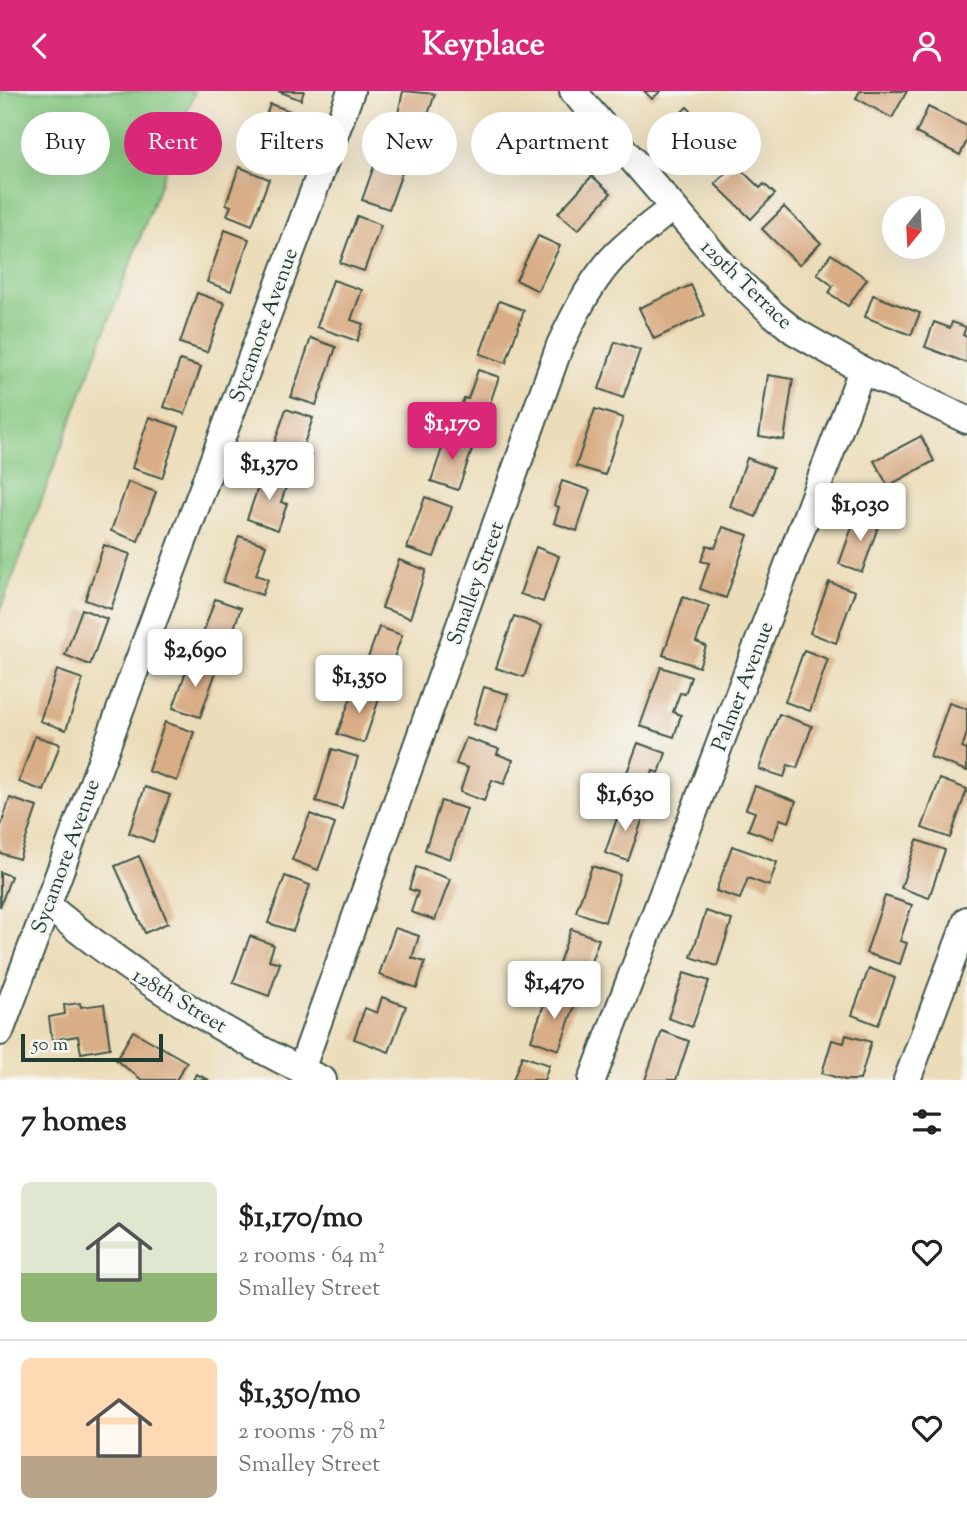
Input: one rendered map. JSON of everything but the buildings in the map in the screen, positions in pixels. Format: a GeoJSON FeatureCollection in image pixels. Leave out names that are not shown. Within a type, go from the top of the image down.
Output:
{"type":"FeatureCollection","features":[{"type":"Feature","properties":{"kind":"street","name":"Sycamore Avenue"},"geometry":{"type":"LineString","coordinates":[[0,1032],[351,91]]}},
{"type":"Feature","properties":{"kind":"street","name":"129th Terrace"},"geometry":{"type":"LineString","coordinates":[[573,91],[731,274],[773,314],[794,331],[862,370],[967,419]]}},
{"type":"Feature","properties":{"kind":"street","name":"Smalley Street"},"geometry":{"type":"LineString","coordinates":[[312,1075],[560,345],[580,304],[606,267],[620,250],[673,207]]}},
{"type":"Feature","properties":{"kind":"street","name":"Palmer Avenue"},"geometry":{"type":"LineString","coordinates":[[592,1080],[862,370]]}},
{"type":"Feature","properties":{"kind":"street","name":"128th Street"},"geometry":{"type":"LineString","coordinates":[[47,905],[110,957],[164,994],[312,1075]]}},
{"type":"Feature","properties":{"kind":"street"},"geometry":{"type":"LineString","coordinates":[[907,1080],[967,920]]}},
{"type":"Feature","properties":{"kind":"green space"},"geometry":{"type":"Polygon","coordinates":[[[0,91],[195,91],[187,112],[124,112],[124,175],[164,175],[0,611],[0,91]]]}}]}
